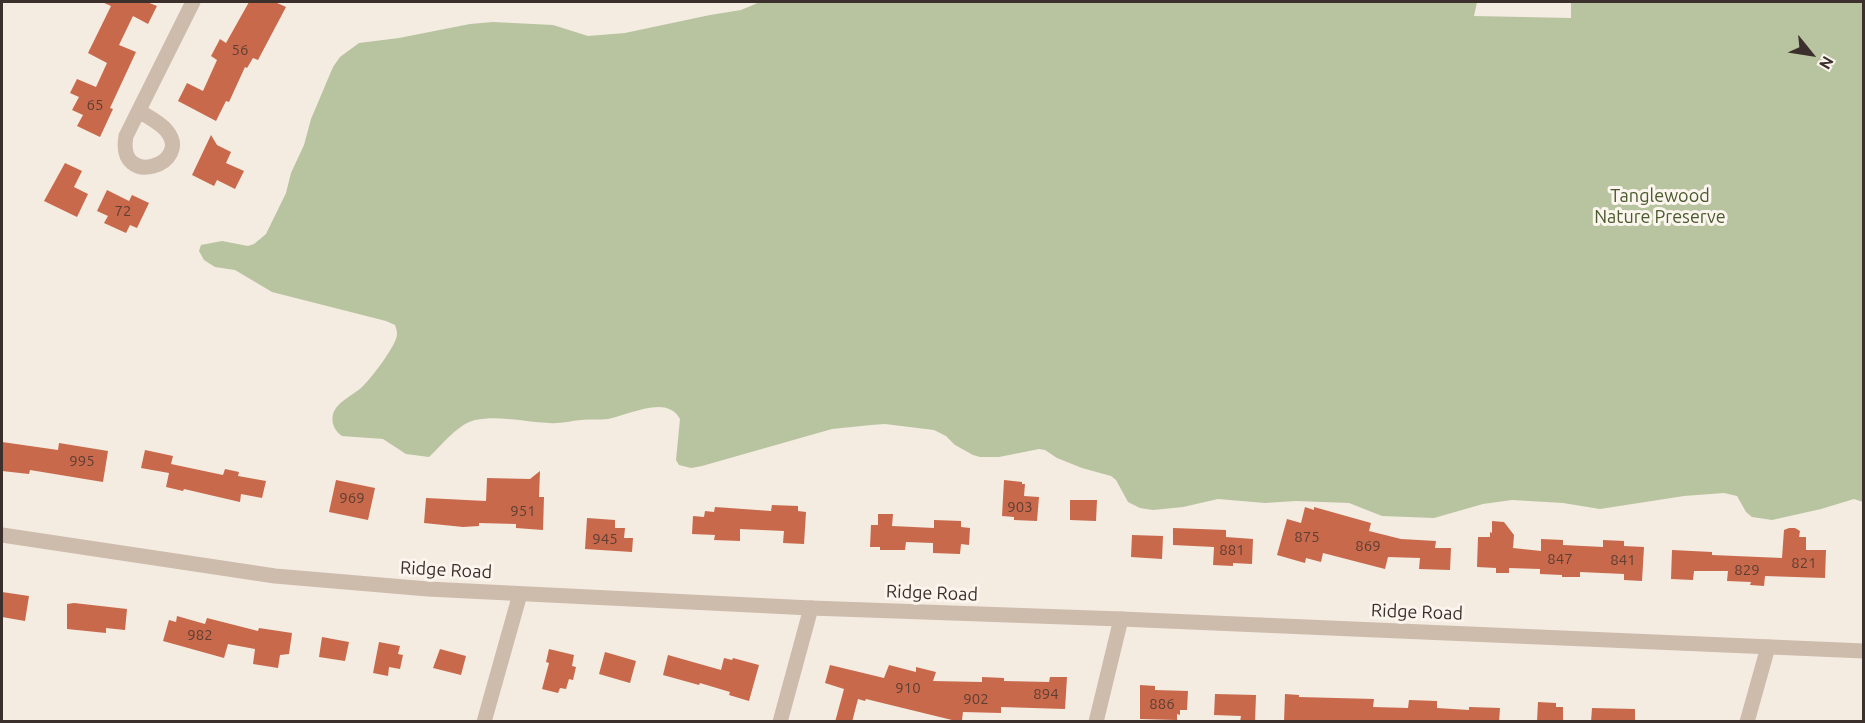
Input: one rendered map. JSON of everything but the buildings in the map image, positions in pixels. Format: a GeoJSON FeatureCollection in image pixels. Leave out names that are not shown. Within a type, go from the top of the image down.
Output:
{"type":"FeatureCollection","features":[{"type":"Feature","properties":{"kind":"street"},"geometry":{"type":"LineString","coordinates":[[139,111],[193,2]]}},
{"type":"Feature","properties":{"kind":"street","name":"Ridge Road"},"geometry":{"type":"LineString","coordinates":[[2,535],[275,576],[357,584],[811,608],[1863,651]]}},
{"type":"Feature","properties":{"kind":"street"},"geometry":{"type":"LineString","coordinates":[[484,722],[520,594]]}},
{"type":"Feature","properties":{"kind":"street"},"geometry":{"type":"LineString","coordinates":[[780,722],[811,608]]}},
{"type":"Feature","properties":{"kind":"street"},"geometry":{"type":"LineString","coordinates":[[1096,722],[1121,619]]}},
{"type":"Feature","properties":{"kind":"street"},"geometry":{"type":"LineString","coordinates":[[1747,722],[1768,647]]}},
{"type":"Feature","properties":{"kind":"green space","name":"Tanglewood Nature Preserve"},"geometry":{"type":"Polygon","coordinates":[[[760,2],[1477,2],[1474,16],[1571,18],[1571,2],[1863,2],[1863,502],[1854,499],[1772,520],[1752,517],[1746,512],[1737,496],[1724,493],[1684,496],[1600,509],[1563,503],[1512,500],[1483,504],[1434,518],[1382,516],[1349,503],[1296,501],[1265,503],[1218,499],[1183,507],[1153,510],[1140,508],[1128,502],[1116,480],[1111,476],[1082,468],[1057,458],[1045,450],[1039,449],[999,457],[980,457],[955,445],[946,436],[934,430],[885,424],[832,429],[691,468],[679,465],[676,460],[680,419],[674,412],[657,407],[608,419],[557,423],[503,418],[475,420],[456,430],[429,457],[406,454],[383,439],[342,436],[334,427],[332,420],[341,402],[365,384],[388,354],[396,339],[395,325],[272,292],[235,270],[215,267],[204,260],[199,251],[201,245],[222,241],[248,246],[266,234],[286,193],[311,119],[333,67],[340,57],[359,43],[493,22],[553,25],[588,36],[625,33],[741,10],[760,2]]]}}]}
